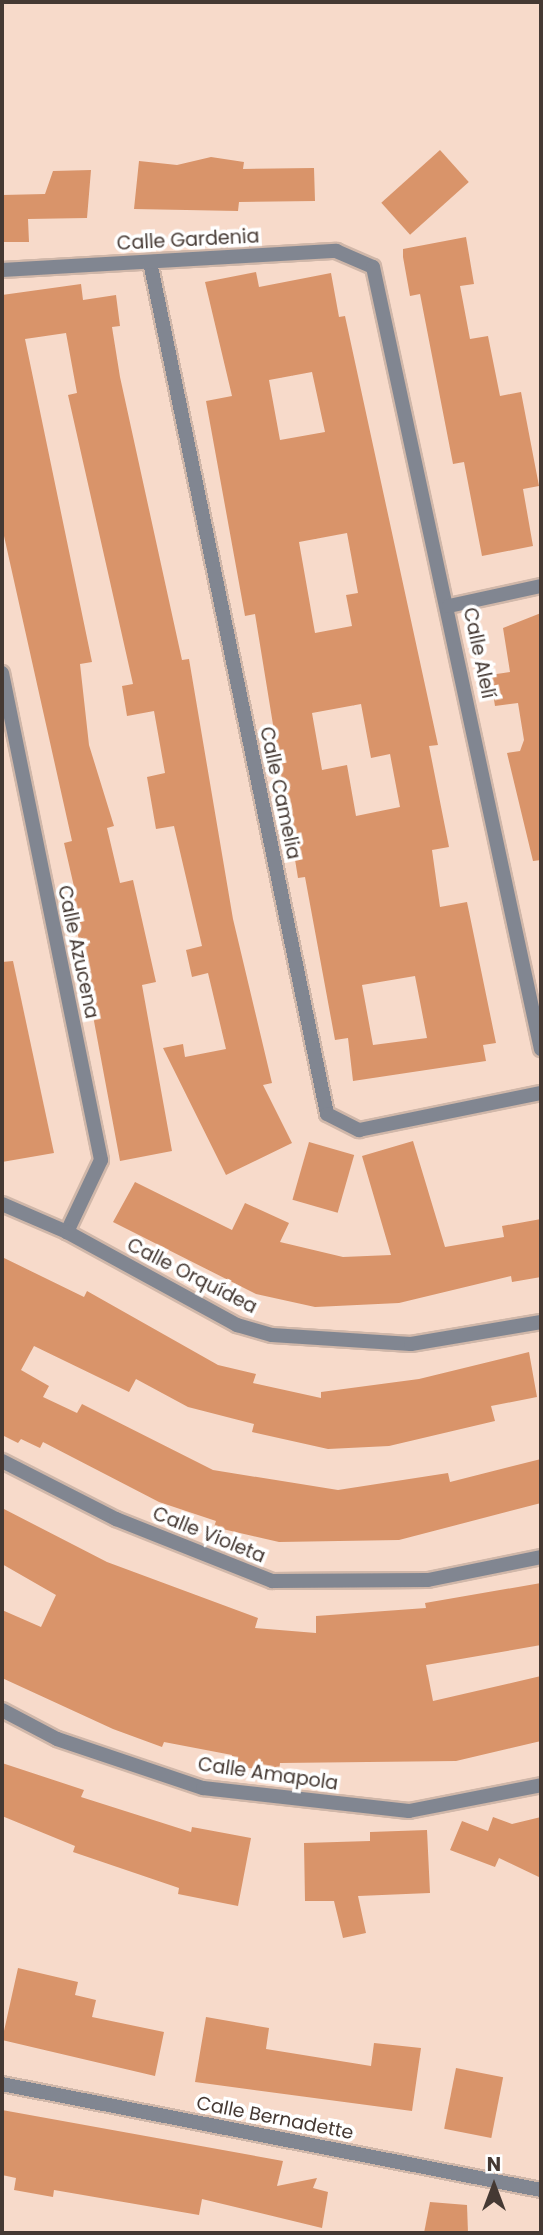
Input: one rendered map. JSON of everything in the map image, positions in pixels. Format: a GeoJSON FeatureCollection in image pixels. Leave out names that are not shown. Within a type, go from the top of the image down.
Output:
{"type":"FeatureCollection","features":[{"type":"Feature","properties":{"kind":"street","name":"Calle Gardenia"},"geometry":{"type":"LineString","coordinates":[[2,270],[336,251],[373,267]]}},
{"type":"Feature","properties":{"kind":"street","name":"Calle Camelia"},"geometry":{"type":"LineString","coordinates":[[150,262],[327,1114],[359,1130],[541,1093]]}},
{"type":"Feature","properties":{"kind":"street","name":"Calle Alelí"},"geometry":{"type":"LineString","coordinates":[[373,267],[449,606],[541,1049]]}},
{"type":"Feature","properties":{"kind":"street"},"geometry":{"type":"LineString","coordinates":[[449,606],[541,586]]}},
{"type":"Feature","properties":{"kind":"street","name":"Calle Azucena"},"geometry":{"type":"LineString","coordinates":[[2,673],[101,1160],[67,1232]]}},
{"type":"Feature","properties":{"kind":"street","name":"Calle Orquídea"},"geometry":{"type":"LineString","coordinates":[[2,1204],[67,1232],[237,1325],[272,1335],[411,1345],[541,1322]]}},
{"type":"Feature","properties":{"kind":"street","name":"Calle Violeta"},"geometry":{"type":"LineString","coordinates":[[2,1461],[116,1519],[272,1581],[428,1580],[541,1557]]}},
{"type":"Feature","properties":{"kind":"street","name":"Calle Amapola"},"geometry":{"type":"LineString","coordinates":[[2,1710],[57,1739],[203,1788],[409,1811],[541,1785]]}},
{"type":"Feature","properties":{"kind":"street","name":"Calle Bernadette"},"geometry":{"type":"LineString","coordinates":[[2,2084],[541,2190]]}},
{"type":"Feature","properties":{"kind":"building"},"geometry":{"type":"Polygon","coordinates":[[[440,150],[469,182],[410,235],[381,203],[440,150]]]}},
{"type":"Feature","properties":{"kind":"building"},"geometry":{"type":"Polygon","coordinates":[[[211,157],[244,162],[243,169],[314,168],[315,201],[239,202],[238,211],[134,209],[139,161],[177,165],[211,157]]]}},
{"type":"Feature","properties":{"kind":"building"},"geometry":{"type":"Polygon","coordinates":[[[91,170],[87,218],[28,219],[29,242],[2,242],[2,195],[45,194],[53,171],[91,170]]]}},
{"type":"Feature","properties":{"kind":"building"},"geometry":{"type":"Polygon","coordinates":[[[466,237],[474,284],[460,286],[470,339],[488,336],[500,396],[521,392],[539,486],[523,489],[533,546],[482,556],[464,462],[453,464],[420,294],[410,296],[403,257],[403,249],[466,237]]]}},
{"type":"Feature","properties":{"kind":"building"},"geometry":{"type":"Polygon","coordinates":[[[256,272],[259,287],[331,273],[339,317],[345,316],[438,745],[429,746],[449,847],[432,850],[440,907],[467,902],[496,1043],[483,1045],[486,1061],[353,1081],[348,1038],[335,1040],[305,877],[298,878],[255,614],[245,616],[206,401],[232,396],[205,282],[256,272]],[[312,372],[269,380],[280,440],[325,432],[312,372]],[[347,533],[299,542],[315,633],[352,626],[346,595],[358,593],[347,533]],[[361,704],[312,713],[322,770],[347,765],[356,816],[400,807],[390,754],[371,758],[361,704]],[[415,976],[362,985],[373,1045],[427,1038],[415,976]]]}},
{"type":"Feature","properties":{"kind":"building"},"geometry":{"type":"Polygon","coordinates":[[[81,284],[83,300],[116,295],[120,326],[112,327],[120,377],[182,660],[189,659],[233,919],[272,1083],[263,1085],[292,1143],[226,1175],[163,1048],[183,1044],[185,1057],[226,1049],[208,973],[192,977],[186,950],[202,946],[174,826],[156,829],[147,777],[165,773],[154,711],[127,716],[122,686],[133,684],[68,395],[77,393],[66,333],[25,339],[92,662],[80,664],[89,745],[114,826],[107,828],[120,883],[133,880],[156,982],[142,985],[172,1151],[120,1161],[70,892],[75,891],[64,843],[72,841],[2,527],[2,295],[81,284]]]}},
{"type":"Feature","properties":{"kind":"building"},"geometry":{"type":"Polygon","coordinates":[[[541,613],[541,860],[533,861],[507,753],[520,751],[524,740],[518,703],[495,706],[490,675],[510,672],[503,628],[541,613]]]}},
{"type":"Feature","properties":{"kind":"building"},"geometry":{"type":"Polygon","coordinates":[[[13,961],[54,1153],[2,1162],[2,962],[13,961]]]}},
{"type":"Feature","properties":{"kind":"building"},"geometry":{"type":"Polygon","coordinates":[[[413,1141],[445,1247],[504,1237],[502,1226],[541,1219],[541,1277],[512,1282],[511,1276],[399,1303],[315,1307],[256,1294],[113,1222],[135,1182],[232,1230],[245,1203],[289,1223],[280,1242],[343,1257],[391,1255],[362,1156],[413,1141]]]}},
{"type":"Feature","properties":{"kind":"building"},"geometry":{"type":"Polygon","coordinates":[[[309,1142],[354,1155],[338,1213],[292,1200],[309,1142]]]}},
{"type":"Feature","properties":{"kind":"building"},"geometry":{"type":"Polygon","coordinates":[[[2,1257],[84,1297],[87,1291],[218,1365],[256,1374],[253,1383],[321,1398],[321,1392],[419,1379],[529,1352],[537,1397],[491,1406],[495,1421],[389,1446],[328,1449],[252,1432],[254,1424],[188,1407],[136,1379],[129,1392],[34,1346],[21,1370],[49,1386],[43,1397],[77,1413],[82,1404],[213,1470],[338,1490],[448,1473],[450,1482],[541,1459],[541,1503],[399,1540],[279,1542],[214,1527],[216,1521],[159,1502],[43,1442],[40,1448],[21,1439],[18,1443],[2,1435],[2,1257]]]}},
{"type":"Feature","properties":{"kind":"building"},"geometry":{"type":"Polygon","coordinates":[[[2,1508],[107,1562],[258,1618],[255,1628],[316,1633],[316,1616],[426,1608],[425,1603],[541,1583],[541,1645],[426,1665],[433,1701],[541,1676],[541,1741],[456,1761],[280,1763],[279,1771],[230,1766],[232,1755],[164,1742],[162,1747],[113,1729],[2,1678],[2,1610],[41,1627],[56,1595],[2,1564],[2,1508]]]}},
{"type":"Feature","properties":{"kind":"building"},"geometry":{"type":"Polygon","coordinates":[[[2,1763],[84,1790],[81,1797],[191,1832],[192,1827],[251,1838],[238,1906],[178,1894],[179,1888],[73,1852],[75,1846],[2,1816],[2,1763]]]}},
{"type":"Feature","properties":{"kind":"building"},"geometry":{"type":"Polygon","coordinates":[[[493,1817],[512,1824],[541,1817],[541,1878],[499,1858],[495,1867],[450,1850],[462,1821],[488,1831],[493,1817]]]}},
{"type":"Feature","properties":{"kind":"building"},"geometry":{"type":"Polygon","coordinates":[[[427,1830],[430,1893],[358,1896],[366,1933],[343,1938],[334,1901],[305,1901],[304,1843],[370,1841],[370,1832],[427,1830]]]}},
{"type":"Feature","properties":{"kind":"building"},"geometry":{"type":"Polygon","coordinates":[[[18,1968],[78,1982],[75,1995],[96,2000],[92,2017],[164,2032],[155,2076],[2,2040],[18,1968]]]}},
{"type":"Feature","properties":{"kind":"building"},"geometry":{"type":"Polygon","coordinates":[[[206,2017],[269,2028],[266,2049],[371,2066],[374,2043],[421,2048],[412,2111],[195,2082],[206,2017]]]}},
{"type":"Feature","properties":{"kind":"building"},"geometry":{"type":"Polygon","coordinates":[[[456,2068],[503,2077],[491,2138],[444,2129],[456,2068]]]}},
{"type":"Feature","properties":{"kind":"building"},"geometry":{"type":"Polygon","coordinates":[[[2,2110],[283,2161],[277,2186],[317,2178],[313,2188],[328,2192],[322,2228],[202,2199],[199,2215],[54,2190],[53,2197],[14,2190],[16,2178],[2,2175],[2,2110]]]}},
{"type":"Feature","properties":{"kind":"building"},"geometry":{"type":"Polygon","coordinates":[[[430,2202],[467,2205],[468,2233],[424,2233],[430,2202]]]}}]}
